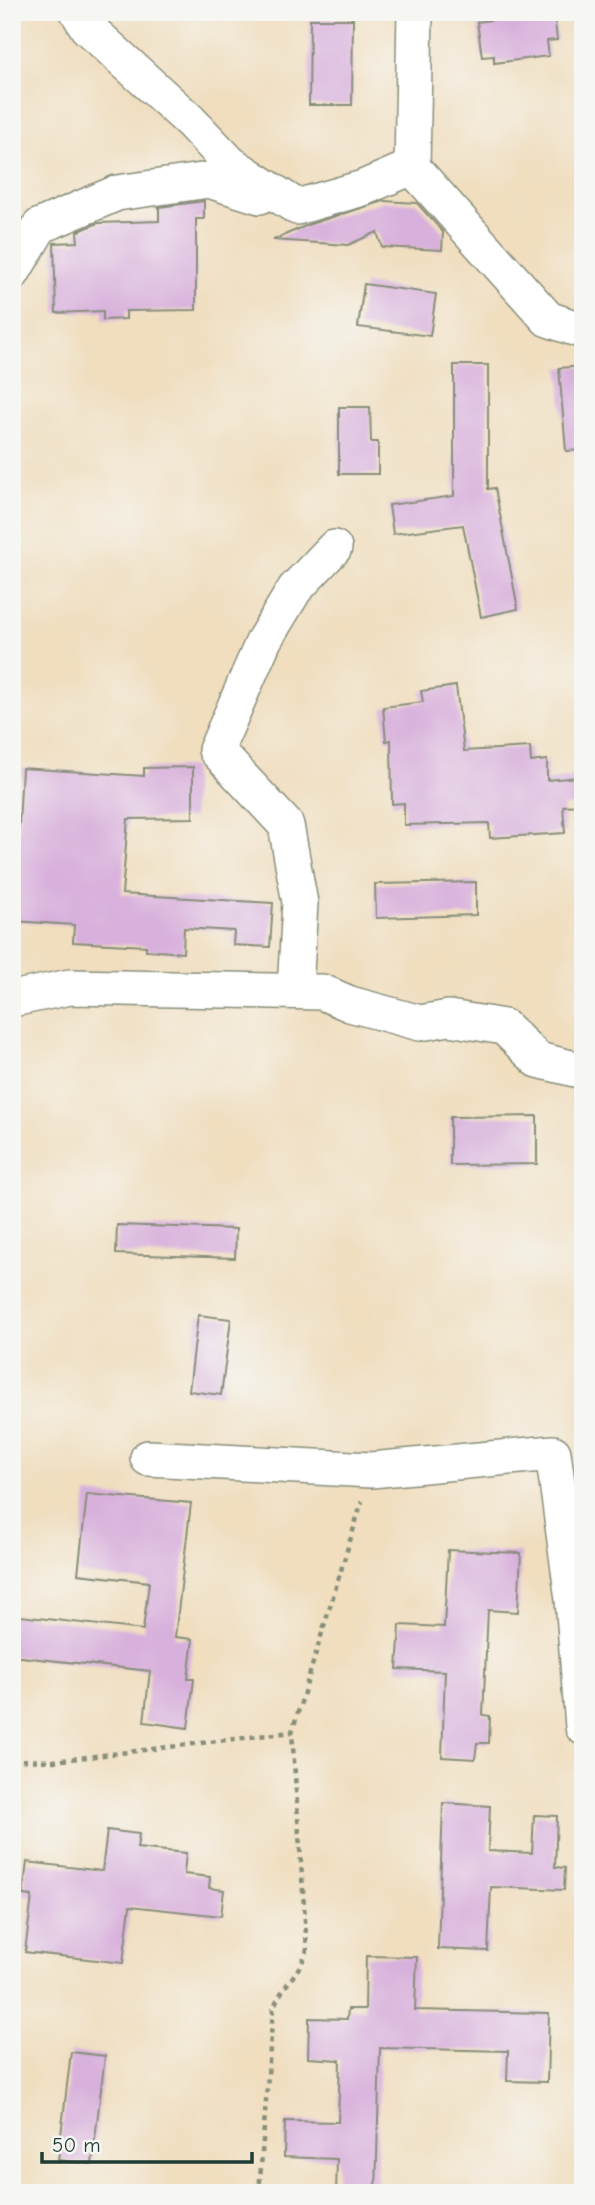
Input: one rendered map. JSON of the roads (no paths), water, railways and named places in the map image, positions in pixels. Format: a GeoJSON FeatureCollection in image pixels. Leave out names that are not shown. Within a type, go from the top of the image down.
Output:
{"type":"FeatureCollection","features":[{"type":"Feature","properties":{"kind":"street"},"geometry":{"type":"LineString","coordinates":[[78,12],[87,27],[190,121],[231,164],[297,207]]}},
{"type":"Feature","properties":{"kind":"street"},"geometry":{"type":"LineString","coordinates":[[415,12],[412,167],[548,320],[583,331]]}},
{"type":"Feature","properties":{"kind":"street"},"geometry":{"type":"LineString","coordinates":[[12,273],[40,226],[117,193],[209,180],[297,207],[363,188],[412,167]]}},
{"type":"Feature","properties":{"kind":"street"},"geometry":{"type":"LineString","coordinates":[[295,990],[300,903],[286,825],[216,750],[264,640],[296,589],[334,548]]}},
{"type":"Feature","properties":{"kind":"street"},"geometry":{"type":"LineString","coordinates":[[12,999],[70,987],[322,992],[350,1004],[420,1023],[449,1018],[504,1027],[538,1060],[583,1071]]}},
{"type":"Feature","properties":{"kind":"street"},"geometry":{"type":"LineString","coordinates":[[148,1458],[372,1470],[553,1453],[573,1599],[583,1727]]}}]}
